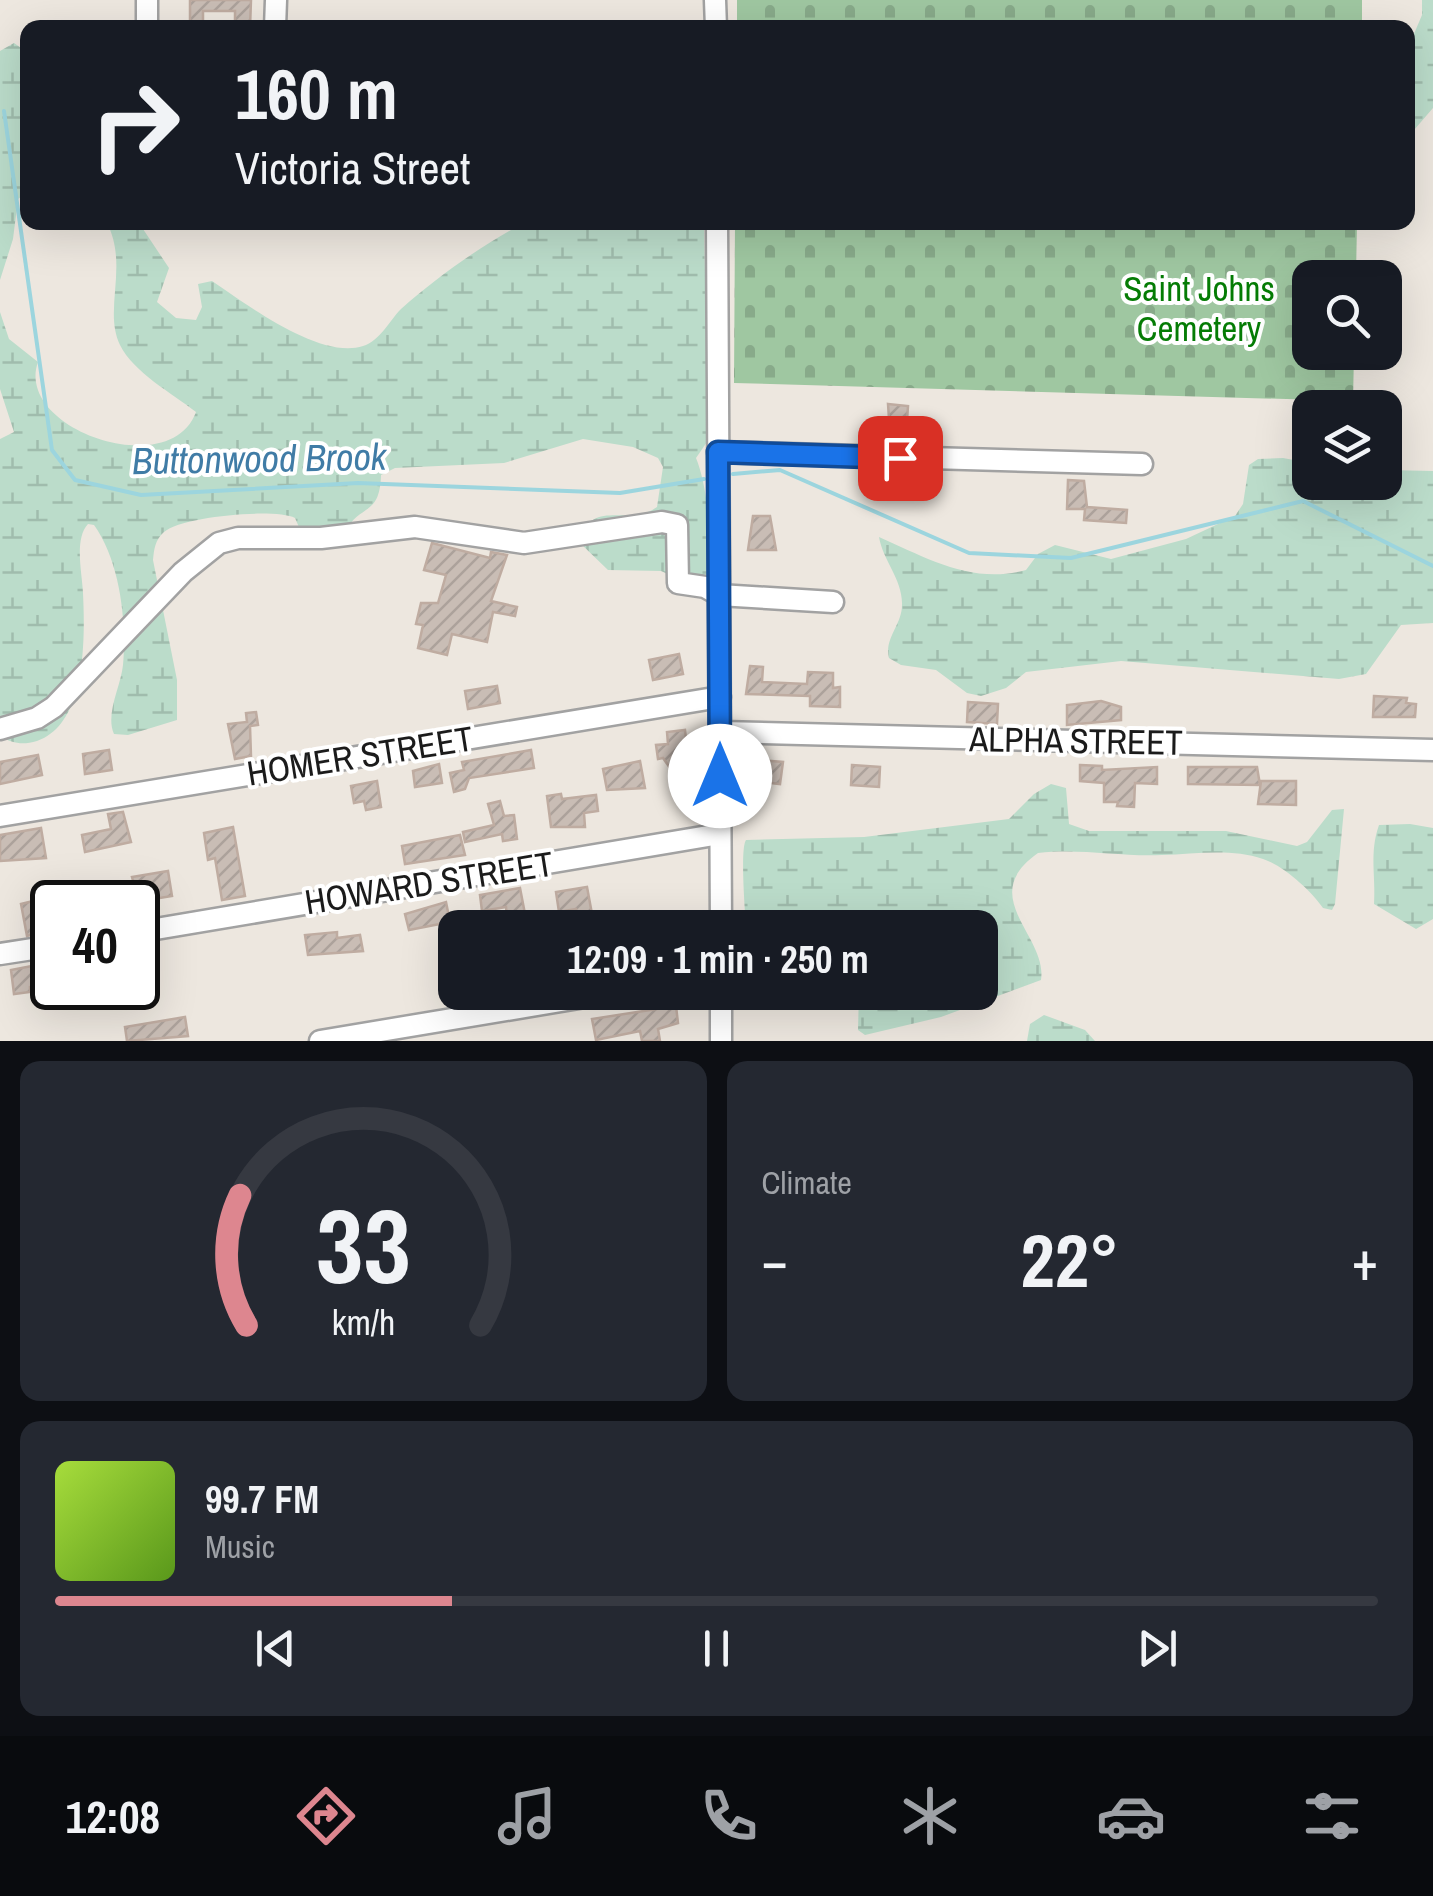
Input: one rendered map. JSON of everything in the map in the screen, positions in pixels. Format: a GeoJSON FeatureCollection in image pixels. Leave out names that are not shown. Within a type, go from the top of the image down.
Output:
{"type":"FeatureCollection","features":[{"type":"Feature","properties":{"kind":"street"},"geometry":{"type":"LineString","coordinates":[[717,230],[720,910]]}},
{"type":"Feature","properties":{"kind":"street"},"geometry":{"type":"LineString","coordinates":[[718,355],[740,355]]}},
{"type":"Feature","properties":{"kind":"street"},"geometry":{"type":"LineString","coordinates":[[718,452],[1142,464]]}},
{"type":"Feature","properties":{"kind":"street"},"geometry":{"type":"LineString","coordinates":[[0,729],[37,718],[54,706],[202,553],[238,538],[321,538],[415,527],[524,543],[662,522],[677,525],[678,584],[705,587],[718,596],[833,602]]}},
{"type":"Feature","properties":{"kind":"street","name":"HOMER STREET"},"geometry":{"type":"LineString","coordinates":[[0,816],[720,697]]}},
{"type":"Feature","properties":{"kind":"street","name":"ALPHA STREET"},"geometry":{"type":"LineString","coordinates":[[720,732],[1433,750]]}},
{"type":"Feature","properties":{"kind":"street","name":"HOWARD STREET"},"geometry":{"type":"LineString","coordinates":[[160,928],[720,834]]}},
{"type":"Feature","properties":{"kind":"street"},"geometry":{"type":"LineString","coordinates":[[0,954],[30,949]]}},
{"type":"Feature","properties":{"kind":"street"},"geometry":{"type":"LineString","coordinates":[[320,1041],[506,1010]]}},
{"type":"Feature","properties":{"kind":"street"},"geometry":{"type":"LineString","coordinates":[[721,1010],[722,1041]]}},
{"type":"Feature","properties":{"kind":"green space"},"geometry":{"type":"Polygon","coordinates":[[[737,0],[1362,0],[1362,20],[737,20],[737,0]]]}},
{"type":"Feature","properties":{"kind":"green space"},"geometry":{"type":"Polygon","coordinates":[[[1422,0],[1433,0],[1433,108],[1415,129],[1415,32],[1422,15],[1422,0]]]}},
{"type":"Feature","properties":{"kind":"green space"},"geometry":{"type":"Polygon","coordinates":[[[14,43],[20,47],[20,198],[0,280],[0,51],[14,43]]]}},
{"type":"Feature","properties":{"kind":"green space"},"geometry":{"type":"Polygon","coordinates":[[[110,230],[144,230],[169,268],[157,302],[176,318],[196,320],[202,307],[198,284],[212,281],[305,338],[346,348],[374,340],[401,309],[429,286],[512,230],[704,230],[708,426],[707,442],[696,458],[709,523],[706,591],[661,571],[608,570],[580,543],[592,520],[646,513],[657,507],[663,467],[658,458],[633,447],[583,439],[504,463],[395,468],[381,475],[377,498],[344,533],[302,534],[295,518],[269,514],[208,518],[164,532],[157,541],[153,560],[177,680],[177,720],[128,735],[114,734],[112,709],[123,665],[122,611],[110,556],[94,525],[88,524],[80,547],[84,632],[74,698],[66,717],[53,732],[37,741],[18,743],[0,736],[0,439],[14,432],[0,389],[0,312],[9,339],[38,362],[37,386],[49,408],[71,426],[98,439],[128,445],[157,444],[181,433],[196,412],[144,373],[120,345],[114,317],[110,230]]]}},
{"type":"Feature","properties":{"kind":"green space","name":"Saint Johns Cemetery"},"geometry":{"type":"Polygon","coordinates":[[[735,230],[1357,230],[1356,260],[1292,260],[1292,370],[1354,370],[1353,390],[1292,390],[1292,399],[734,383],[735,230]]]}},
{"type":"Feature","properties":{"kind":"green space"},"geometry":{"type":"Polygon","coordinates":[[[1258,459],[1292,460],[1292,500],[1402,500],[1402,470],[1433,471],[1433,623],[1401,625],[1366,674],[1339,679],[1121,661],[1026,672],[1006,688],[981,696],[967,693],[936,670],[901,665],[889,658],[889,644],[901,612],[901,596],[879,537],[932,561],[987,574],[1026,570],[1038,554],[1055,545],[1111,559],[1186,539],[1235,516],[1243,504],[1249,465],[1258,459]]]}},
{"type":"Feature","properties":{"kind":"green space"},"geometry":{"type":"Polygon","coordinates":[[[1051,784],[1066,788],[1069,824],[1089,831],[1226,831],[1297,846],[1307,842],[1332,810],[1344,809],[1335,904],[1332,910],[1323,908],[1288,873],[1251,856],[1038,853],[1020,869],[1013,885],[1013,901],[1035,948],[1041,980],[998,996],[998,910],[745,910],[746,840],[864,837],[1009,819],[1034,794],[1051,784]]]}},
{"type":"Feature","properties":{"kind":"green space"},"geometry":{"type":"Polygon","coordinates":[[[1379,825],[1433,828],[1433,919],[1416,929],[1374,904],[1374,855],[1379,825]]]}},
{"type":"Feature","properties":{"kind":"green space"},"geometry":{"type":"Polygon","coordinates":[[[859,1010],[960,1010],[865,1035],[858,1030],[859,1010]]]}},
{"type":"Feature","properties":{"kind":"green space"},"geometry":{"type":"Polygon","coordinates":[[[1044,1015],[1085,1030],[1095,1041],[1027,1041],[1030,1024],[1044,1015]]]}},
{"type":"Feature","properties":{"kind":"building"},"geometry":{"type":"Polygon","coordinates":[[[190,0],[251,0],[250,20],[235,20],[235,11],[203,11],[203,20],[190,20],[190,0]]]}},
{"type":"Feature","properties":{"kind":"building"},"geometry":{"type":"Polygon","coordinates":[[[888,404],[908,406],[906,435],[890,434],[888,404]]]}},
{"type":"Feature","properties":{"kind":"building"},"geometry":{"type":"Polygon","coordinates":[[[1068,480],[1084,481],[1087,507],[1127,510],[1126,523],[1084,520],[1085,509],[1067,509],[1068,480]]]}},
{"type":"Feature","properties":{"kind":"building"},"geometry":{"type":"Polygon","coordinates":[[[753,516],[770,516],[776,550],[748,550],[753,516]]]}},
{"type":"Feature","properties":{"kind":"building"},"geometry":{"type":"Polygon","coordinates":[[[432,543],[490,558],[491,552],[507,555],[491,601],[517,607],[515,616],[493,612],[487,642],[452,634],[447,655],[418,648],[423,625],[416,624],[421,603],[438,603],[446,575],[424,570],[432,543]]]}},
{"type":"Feature","properties":{"kind":"building"},"geometry":{"type":"Polygon","coordinates":[[[679,654],[683,674],[653,680],[649,660],[679,654]]]}},
{"type":"Feature","properties":{"kind":"building"},"geometry":{"type":"Polygon","coordinates":[[[750,666],[763,667],[762,682],[807,684],[808,672],[833,673],[833,688],[840,687],[840,707],[810,706],[810,696],[746,694],[750,666]]]}},
{"type":"Feature","properties":{"kind":"building"},"geometry":{"type":"Polygon","coordinates":[[[497,686],[500,703],[468,709],[465,691],[497,686]]]}},
{"type":"Feature","properties":{"kind":"building"},"geometry":{"type":"Polygon","coordinates":[[[1374,696],[1407,698],[1406,703],[1416,704],[1415,717],[1373,717],[1374,696]]]}},
{"type":"Feature","properties":{"kind":"building"},"geometry":{"type":"Polygon","coordinates":[[[1101,701],[1121,707],[1121,720],[1067,725],[1067,705],[1101,701]]]}},
{"type":"Feature","properties":{"kind":"building"},"geometry":{"type":"Polygon","coordinates":[[[968,702],[998,704],[997,724],[967,722],[968,702]]]}},
{"type":"Feature","properties":{"kind":"building"},"geometry":{"type":"Polygon","coordinates":[[[256,712],[258,725],[250,726],[251,756],[235,759],[228,724],[247,722],[246,713],[256,712]]]}},
{"type":"Feature","properties":{"kind":"building"},"geometry":{"type":"Polygon","coordinates":[[[685,730],[689,766],[670,768],[663,758],[658,759],[656,745],[668,744],[667,732],[685,730]]]}},
{"type":"Feature","properties":{"kind":"building"},"geometry":{"type":"Polygon","coordinates":[[[109,750],[112,770],[85,774],[83,754],[109,750]]]}},
{"type":"Feature","properties":{"kind":"building"},"geometry":{"type":"Polygon","coordinates":[[[531,750],[534,768],[469,778],[465,789],[454,792],[450,773],[464,770],[462,762],[531,750]]]}},
{"type":"Feature","properties":{"kind":"building"},"geometry":{"type":"Polygon","coordinates":[[[38,755],[42,775],[0,784],[0,762],[38,755]]]}},
{"type":"Feature","properties":{"kind":"building"},"geometry":{"type":"Polygon","coordinates":[[[758,760],[783,762],[780,784],[762,782],[763,778],[757,777],[758,760]]]}},
{"type":"Feature","properties":{"kind":"building"},"geometry":{"type":"Polygon","coordinates":[[[640,761],[645,788],[607,790],[603,769],[640,761]]]}},
{"type":"Feature","properties":{"kind":"building"},"geometry":{"type":"Polygon","coordinates":[[[439,764],[442,783],[415,787],[413,771],[439,764]]]}},
{"type":"Feature","properties":{"kind":"building"},"geometry":{"type":"Polygon","coordinates":[[[852,765],[880,767],[879,787],[851,785],[852,765]]]}},
{"type":"Feature","properties":{"kind":"building"},"geometry":{"type":"Polygon","coordinates":[[[1080,765],[1102,766],[1102,770],[1157,767],[1157,784],[1135,783],[1134,807],[1117,806],[1118,802],[1104,802],[1104,783],[1080,781],[1080,765]]]}},
{"type":"Feature","properties":{"kind":"building"},"geometry":{"type":"Polygon","coordinates":[[[1188,767],[1257,767],[1260,785],[1188,784],[1188,767]]]}},
{"type":"Feature","properties":{"kind":"building"},"geometry":{"type":"Polygon","coordinates":[[[377,781],[381,807],[366,810],[364,801],[354,803],[351,786],[377,781]]]}},
{"type":"Feature","properties":{"kind":"building"},"geometry":{"type":"Polygon","coordinates":[[[1261,781],[1296,781],[1296,805],[1258,804],[1261,781]]]}},
{"type":"Feature","properties":{"kind":"building"},"geometry":{"type":"Polygon","coordinates":[[[561,794],[562,799],[596,795],[598,811],[584,813],[585,827],[551,827],[547,796],[561,794]]]}},
{"type":"Feature","properties":{"kind":"building"},"geometry":{"type":"Polygon","coordinates":[[[500,801],[504,816],[514,815],[517,839],[503,841],[502,834],[465,842],[463,832],[494,825],[488,804],[500,801]]]}},
{"type":"Feature","properties":{"kind":"building"},"geometry":{"type":"Polygon","coordinates":[[[123,812],[131,842],[85,852],[82,835],[111,829],[108,814],[123,812]]]}},
{"type":"Feature","properties":{"kind":"building"},"geometry":{"type":"Polygon","coordinates":[[[233,827],[245,896],[222,900],[215,858],[208,860],[204,833],[233,827]]]}},
{"type":"Feature","properties":{"kind":"building"},"geometry":{"type":"Polygon","coordinates":[[[41,828],[46,858],[0,861],[0,835],[41,828]]]}},
{"type":"Feature","properties":{"kind":"building"},"geometry":{"type":"Polygon","coordinates":[[[460,835],[465,855],[405,864],[402,846],[460,835]]]}},
{"type":"Feature","properties":{"kind":"building"},"geometry":{"type":"Polygon","coordinates":[[[168,871],[172,896],[160,898],[160,880],[132,877],[168,871]]]}},
{"type":"Feature","properties":{"kind":"building"},"geometry":{"type":"Polygon","coordinates":[[[587,887],[591,910],[559,910],[556,892],[587,887]]]}},
{"type":"Feature","properties":{"kind":"building"},"geometry":{"type":"Polygon","coordinates":[[[520,888],[524,910],[482,910],[480,895],[520,888]]]}},
{"type":"Feature","properties":{"kind":"building"},"geometry":{"type":"Polygon","coordinates":[[[30,902],[27,936],[21,904],[30,902]]]}},
{"type":"Feature","properties":{"kind":"building"},"geometry":{"type":"Polygon","coordinates":[[[446,902],[448,910],[438,910],[438,924],[409,930],[405,914],[446,902]]]}},
{"type":"Feature","properties":{"kind":"building"},"geometry":{"type":"Polygon","coordinates":[[[337,932],[337,938],[360,935],[363,951],[308,955],[305,935],[337,932]]]}},
{"type":"Feature","properties":{"kind":"building"},"geometry":{"type":"Polygon","coordinates":[[[30,966],[30,992],[14,994],[11,970],[30,966]]]}},
{"type":"Feature","properties":{"kind":"building"},"geometry":{"type":"Polygon","coordinates":[[[676,1010],[678,1023],[658,1029],[660,1041],[642,1041],[640,1031],[596,1040],[592,1019],[676,1010]]]}},
{"type":"Feature","properties":{"kind":"building"},"geometry":{"type":"Polygon","coordinates":[[[185,1017],[188,1036],[127,1041],[125,1027],[185,1017]]]}},
{"type":"Feature","properties":{"kind":"waterway","name":"Buttonwood Brook"},"geometry":{"type":"LineString","coordinates":[[4,111],[20,224]]}},
{"type":"Feature","properties":{"kind":"waterway","name":"Buttonwood Brook"},"geometry":{"type":"LineString","coordinates":[[21,230],[52,450],[75,480],[141,495],[358,483],[620,493],[704,479]]}},
{"type":"Feature","properties":{"kind":"waterway","name":"Buttonwood Brook"},"geometry":{"type":"LineString","coordinates":[[733,474],[780,470],[969,553],[1071,558],[1303,501],[1433,566]]}},
{"type":"Feature","properties":{"kind":"route"},"geometry":{"type":"LineString","coordinates":[[720,776],[718,452],[900,458]]}}]}
